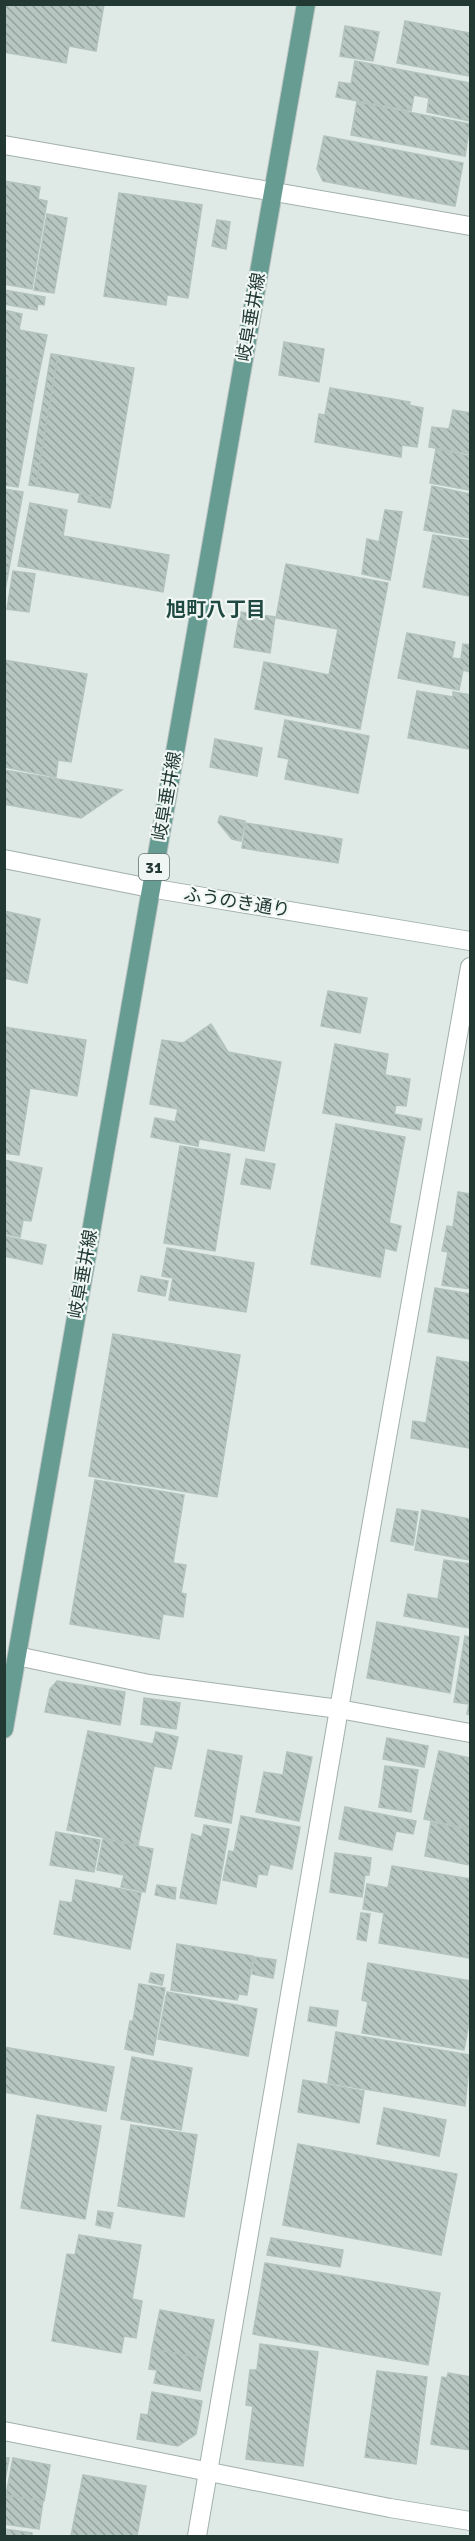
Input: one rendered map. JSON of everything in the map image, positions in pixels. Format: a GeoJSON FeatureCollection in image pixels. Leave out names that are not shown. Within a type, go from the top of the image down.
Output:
{"type":"FeatureCollection","features":[{"type":"Feature","properties":{"kind":"main road","name":"岐阜垂井線"},"geometry":{"type":"LineString","coordinates":[[4,1729],[8,1690],[17,1656],[306,4]]}},
{"type":"Feature","properties":{"kind":"street"},"geometry":{"type":"LineString","coordinates":[[4,145],[471,226]]}},
{"type":"Feature","properties":{"kind":"street","name":"ふうのき通り"},"geometry":{"type":"LineString","coordinates":[[4,859],[150,888],[471,941]]}},
{"type":"Feature","properties":{"kind":"street"},"geometry":{"type":"LineString","coordinates":[[196,2536],[339,1709],[471,967]]}},
{"type":"Feature","properties":{"kind":"street"},"geometry":{"type":"LineString","coordinates":[[17,1656],[149,1684],[339,1709],[471,1733]]}},
{"type":"Feature","properties":{"kind":"street"},"geometry":{"type":"LineString","coordinates":[[4,2431],[390,2508],[471,2521]]}},
{"type":"Feature","properties":{"kind":"building"},"geometry":{"type":"Polygon","coordinates":[[[4,4],[104,4],[96,51],[69,46],[66,63],[4,52],[4,4]]]}},
{"type":"Feature","properties":{"kind":"building"},"geometry":{"type":"Polygon","coordinates":[[[405,21],[470,33],[470,76],[397,63],[405,21]]]}},
{"type":"Feature","properties":{"kind":"building"},"geometry":{"type":"Polygon","coordinates":[[[345,26],[379,32],[373,61],[340,56],[345,26]]]}},
{"type":"Feature","properties":{"kind":"building"},"geometry":{"type":"Polygon","coordinates":[[[355,61],[470,83],[470,121],[427,112],[429,98],[414,95],[411,111],[336,97],[339,82],[351,84],[355,61]]]}},
{"type":"Feature","properties":{"kind":"building"},"geometry":{"type":"Polygon","coordinates":[[[357,102],[470,124],[465,156],[351,135],[357,102]]]}},
{"type":"Feature","properties":{"kind":"building"},"geometry":{"type":"Polygon","coordinates":[[[324,136],[463,163],[455,206],[323,181],[317,169],[324,136]]]}},
{"type":"Feature","properties":{"kind":"building"},"geometry":{"type":"Polygon","coordinates":[[[4,181],[40,187],[38,199],[47,201],[32,289],[4,284],[4,181]]]}},
{"type":"Feature","properties":{"kind":"building"},"geometry":{"type":"Polygon","coordinates":[[[119,193],[202,205],[188,298],[167,295],[166,305],[104,296],[119,193]]]}},
{"type":"Feature","properties":{"kind":"building"},"geometry":{"type":"Polygon","coordinates":[[[47,214],[67,218],[54,293],[34,290],[47,214]]]}},
{"type":"Feature","properties":{"kind":"building"},"geometry":{"type":"Polygon","coordinates":[[[217,220],[230,222],[226,249],[212,246],[217,220]]]}},
{"type":"Feature","properties":{"kind":"building"},"geometry":{"type":"Polygon","coordinates":[[[4,290],[45,297],[44,305],[38,304],[37,310],[4,304],[4,290]]]}},
{"type":"Feature","properties":{"kind":"building"},"geometry":{"type":"Polygon","coordinates":[[[4,310],[22,314],[19,330],[47,335],[37,383],[4,377],[4,310]]]}},
{"type":"Feature","properties":{"kind":"building"},"geometry":{"type":"Polygon","coordinates":[[[284,342],[324,349],[319,382],[279,375],[284,342]]]}},
{"type":"Feature","properties":{"kind":"building"},"geometry":{"type":"Polygon","coordinates":[[[51,354],[58,355],[36,486],[29,485],[51,354]]]}},
{"type":"Feature","properties":{"kind":"building"},"geometry":{"type":"Polygon","coordinates":[[[58,355],[134,368],[112,499],[36,486],[58,355]]]}},
{"type":"Feature","properties":{"kind":"building"},"geometry":{"type":"Polygon","coordinates":[[[4,377],[37,383],[18,487],[4,485],[4,377]]]}},
{"type":"Feature","properties":{"kind":"building"},"geometry":{"type":"Polygon","coordinates":[[[330,388],[410,402],[409,405],[423,408],[417,447],[402,445],[401,457],[315,442],[319,414],[325,415],[330,388]]]}},
{"type":"Feature","properties":{"kind":"building"},"geometry":{"type":"Polygon","coordinates":[[[453,410],[470,413],[470,454],[429,447],[432,427],[449,429],[453,410]]]}},
{"type":"Feature","properties":{"kind":"building"},"geometry":{"type":"Polygon","coordinates":[[[436,449],[470,456],[470,490],[430,483],[436,449]]]}},
{"type":"Feature","properties":{"kind":"building"},"geometry":{"type":"Polygon","coordinates":[[[432,486],[470,494],[470,538],[424,530],[432,486]]]}},
{"type":"Feature","properties":{"kind":"building"},"geometry":{"type":"Polygon","coordinates":[[[4,489],[23,492],[4,596],[4,489]]]}},
{"type":"Feature","properties":{"kind":"building"},"geometry":{"type":"Polygon","coordinates":[[[80,494],[112,499],[110,508],[78,502],[80,494]]]}},
{"type":"Feature","properties":{"kind":"building"},"geometry":{"type":"Polygon","coordinates":[[[30,503],[67,510],[63,536],[169,555],[163,592],[18,566],[30,503]]]}},
{"type":"Feature","properties":{"kind":"building"},"geometry":{"type":"Polygon","coordinates":[[[385,510],[402,512],[390,580],[362,574],[367,539],[379,542],[385,510]]]}},
{"type":"Feature","properties":{"kind":"building"},"geometry":{"type":"Polygon","coordinates":[[[433,535],[470,541],[470,596],[423,587],[433,535]]]}},
{"type":"Feature","properties":{"kind":"building"},"geometry":{"type":"Polygon","coordinates":[[[286,564],[388,583],[360,729],[255,709],[264,662],[329,675],[338,629],[276,618],[286,564]]]}},
{"type":"Feature","properties":{"kind":"building"},"geometry":{"type":"Polygon","coordinates":[[[13,571],[35,574],[29,612],[7,609],[13,571]]]}},
{"type":"Feature","properties":{"kind":"building"},"geometry":{"type":"Polygon","coordinates":[[[240,612],[275,617],[270,653],[234,647],[240,612]]]}},
{"type":"Feature","properties":{"kind":"building"},"geometry":{"type":"Polygon","coordinates":[[[407,633],[455,642],[452,658],[461,659],[463,644],[470,645],[470,672],[463,670],[459,690],[398,678],[407,633]]]}},
{"type":"Feature","properties":{"kind":"building"},"geometry":{"type":"Polygon","coordinates":[[[4,660],[87,674],[71,762],[58,760],[56,777],[4,767],[4,660]]]}},
{"type":"Feature","properties":{"kind":"building"},"geometry":{"type":"Polygon","coordinates":[[[417,691],[453,697],[453,692],[470,695],[470,749],[408,738],[417,691]]]}},
{"type":"Feature","properties":{"kind":"building"},"geometry":{"type":"Polygon","coordinates":[[[285,720],[369,736],[358,793],[285,779],[289,759],[278,757],[285,720]]]}},
{"type":"Feature","properties":{"kind":"building"},"geometry":{"type":"Polygon","coordinates":[[[215,739],[262,748],[257,776],[210,767],[215,739]]]}},
{"type":"Feature","properties":{"kind":"building"},"geometry":{"type":"Polygon","coordinates":[[[4,770],[122,790],[81,818],[4,804],[4,770]]]}},
{"type":"Feature","properties":{"kind":"building"},"geometry":{"type":"Polygon","coordinates":[[[220,816],[245,821],[241,841],[232,839],[218,822],[220,816]]]}},
{"type":"Feature","properties":{"kind":"building"},"geometry":{"type":"Polygon","coordinates":[[[246,823],[342,839],[338,863],[242,848],[246,823]]]}},
{"type":"Feature","properties":{"kind":"building"},"geometry":{"type":"Polygon","coordinates":[[[4,911],[40,919],[27,983],[4,978],[4,911]]]}},
{"type":"Feature","properties":{"kind":"building"},"geometry":{"type":"Polygon","coordinates":[[[328,991],[367,998],[360,1033],[321,1026],[328,991]]]}},
{"type":"Feature","properties":{"kind":"building"},"geometry":{"type":"Polygon","coordinates":[[[211,1024],[228,1052],[281,1062],[264,1151],[199,1139],[198,1146],[151,1137],[155,1118],[175,1122],[178,1109],[150,1104],[162,1040],[183,1043],[211,1024]]]}},
{"type":"Feature","properties":{"kind":"building"},"geometry":{"type":"Polygon","coordinates":[[[4,1027],[86,1040],[77,1096],[30,1088],[19,1155],[4,1153],[4,1027]]]}},
{"type":"Feature","properties":{"kind":"building"},"geometry":{"type":"Polygon","coordinates":[[[335,1044],[388,1054],[385,1075],[410,1079],[406,1106],[396,1105],[394,1114],[422,1119],[420,1130],[323,1113],[335,1044]]]}},
{"type":"Feature","properties":{"kind":"building"},"geometry":{"type":"Polygon","coordinates":[[[336,1124],[405,1137],[389,1223],[401,1226],[396,1251],[385,1248],[380,1277],[311,1264],[336,1124]]]}},
{"type":"Feature","properties":{"kind":"building"},"geometry":{"type":"Polygon","coordinates":[[[180,1146],[230,1154],[215,1251],[164,1243],[180,1146]]]}},
{"type":"Feature","properties":{"kind":"building"},"geometry":{"type":"Polygon","coordinates":[[[246,1159],[275,1164],[270,1189],[241,1184],[246,1159]]]}},
{"type":"Feature","properties":{"kind":"building"},"geometry":{"type":"Polygon","coordinates":[[[4,1160],[42,1168],[31,1221],[23,1220],[20,1237],[4,1234],[4,1160]]]}},
{"type":"Feature","properties":{"kind":"building"},"geometry":{"type":"Polygon","coordinates":[[[458,1192],[470,1194],[470,1289],[442,1285],[448,1252],[442,1251],[447,1226],[453,1227],[458,1192]]]}},
{"type":"Feature","properties":{"kind":"building"},"geometry":{"type":"Polygon","coordinates":[[[4,1236],[46,1245],[42,1264],[4,1256],[4,1236]]]}},
{"type":"Feature","properties":{"kind":"building"},"geometry":{"type":"Polygon","coordinates":[[[167,1248],[254,1263],[246,1312],[169,1300],[173,1278],[162,1276],[167,1248]]]}},
{"type":"Feature","properties":{"kind":"building"},"geometry":{"type":"Polygon","coordinates":[[[141,1276],[168,1281],[165,1296],[138,1291],[141,1276]]]}},
{"type":"Feature","properties":{"kind":"building"},"geometry":{"type":"Polygon","coordinates":[[[435,1288],[470,1294],[470,1339],[428,1332],[435,1288]]]}},
{"type":"Feature","properties":{"kind":"building"},"geometry":{"type":"Polygon","coordinates":[[[113,1334],[240,1355],[217,1497],[89,1476],[113,1334]]]}},
{"type":"Feature","properties":{"kind":"building"},"geometry":{"type":"Polygon","coordinates":[[[437,1357],[470,1363],[470,1448],[411,1438],[413,1421],[426,1423],[437,1357]]]}},
{"type":"Feature","properties":{"kind":"building"},"geometry":{"type":"Polygon","coordinates":[[[95,1480],[184,1495],[173,1563],[186,1565],[181,1593],[186,1594],[183,1617],[163,1614],[159,1639],[70,1624],[95,1480]]]}},
{"type":"Feature","properties":{"kind":"building"},"geometry":{"type":"Polygon","coordinates":[[[397,1509],[418,1512],[413,1545],[391,1541],[397,1509]]]}},
{"type":"Feature","properties":{"kind":"building"},"geometry":{"type":"Polygon","coordinates":[[[422,1510],[470,1519],[470,1560],[415,1550],[422,1510]]]}},
{"type":"Feature","properties":{"kind":"building"},"geometry":{"type":"Polygon","coordinates":[[[444,1560],[470,1564],[470,1628],[404,1616],[408,1594],[438,1599],[444,1560]]]}},
{"type":"Feature","properties":{"kind":"building"},"geometry":{"type":"Polygon","coordinates":[[[377,1622],[459,1637],[450,1693],[367,1678],[377,1622]]]}},
{"type":"Feature","properties":{"kind":"building"},"geometry":{"type":"Polygon","coordinates":[[[465,1636],[470,1637],[470,1715],[467,1714],[469,1704],[454,1702],[465,1636]]]}},
{"type":"Feature","properties":{"kind":"building"},"geometry":{"type":"Polygon","coordinates":[[[57,1681],[125,1692],[120,1725],[45,1712],[50,1689],[57,1681]]]}},
{"type":"Feature","properties":{"kind":"building"},"geometry":{"type":"Polygon","coordinates":[[[144,1698],[180,1703],[176,1729],[141,1724],[144,1698]]]}},
{"type":"Feature","properties":{"kind":"building"},"geometry":{"type":"Polygon","coordinates":[[[88,1731],[153,1744],[156,1732],[178,1737],[171,1769],[154,1766],[138,1845],[67,1830],[88,1731]]]}},
{"type":"Feature","properties":{"kind":"building"},"geometry":{"type":"Polygon","coordinates":[[[387,1738],[428,1746],[424,1767],[383,1759],[387,1738]]]}},
{"type":"Feature","properties":{"kind":"building"},"geometry":{"type":"Polygon","coordinates":[[[208,1750],[242,1756],[231,1823],[195,1816],[208,1750]]]}},
{"type":"Feature","properties":{"kind":"building"},"geometry":{"type":"Polygon","coordinates":[[[439,1751],[470,1758],[470,1829],[424,1819],[439,1751]]]}},
{"type":"Feature","properties":{"kind":"building"},"geometry":{"type":"Polygon","coordinates":[[[287,1752],[312,1757],[299,1821],[256,1812],[264,1772],[283,1775],[287,1752]]]}},
{"type":"Feature","properties":{"kind":"building"},"geometry":{"type":"Polygon","coordinates":[[[385,1766],[418,1770],[411,1812],[379,1807],[385,1766]]]}},
{"type":"Feature","properties":{"kind":"building"},"geometry":{"type":"Polygon","coordinates":[[[345,1807],[416,1821],[413,1834],[396,1831],[392,1850],[339,1839],[345,1807]]]}},
{"type":"Feature","properties":{"kind":"building"},"geometry":{"type":"Polygon","coordinates":[[[241,1816],[300,1827],[292,1869],[270,1864],[267,1875],[258,1874],[256,1887],[223,1880],[229,1851],[234,1852],[241,1816]]]}},
{"type":"Feature","properties":{"kind":"building"},"geometry":{"type":"Polygon","coordinates":[[[431,1822],[470,1830],[470,1865],[425,1856],[431,1822]]]}},
{"type":"Feature","properties":{"kind":"building"},"geometry":{"type":"Polygon","coordinates":[[[204,1825],[229,1829],[216,1904],[180,1898],[192,1834],[202,1837],[204,1825]]]}},
{"type":"Feature","properties":{"kind":"building"},"geometry":{"type":"Polygon","coordinates":[[[56,1832],[100,1840],[94,1872],[50,1865],[56,1832]]]}},
{"type":"Feature","properties":{"kind":"building"},"geometry":{"type":"Polygon","coordinates":[[[103,1839],[153,1849],[145,1892],[121,1887],[124,1875],[97,1870],[103,1839]]]}},
{"type":"Feature","properties":{"kind":"building"},"geometry":{"type":"Polygon","coordinates":[[[335,1853],[371,1858],[369,1875],[365,1875],[362,1897],[330,1892],[335,1853]]]}},
{"type":"Feature","properties":{"kind":"building"},"geometry":{"type":"Polygon","coordinates":[[[392,1866],[470,1879],[470,1958],[379,1943],[384,1913],[363,1909],[367,1884],[388,1888],[392,1866]]]}},
{"type":"Feature","properties":{"kind":"building"},"geometry":{"type":"Polygon","coordinates":[[[76,1880],[141,1893],[130,1949],[54,1934],[60,1901],[72,1903],[76,1880]]]}},
{"type":"Feature","properties":{"kind":"building"},"geometry":{"type":"Polygon","coordinates":[[[157,1885],[176,1888],[175,1899],[155,1895],[157,1885]]]}},
{"type":"Feature","properties":{"kind":"building"},"geometry":{"type":"Polygon","coordinates":[[[361,1913],[370,1914],[366,1941],[357,1939],[361,1913]]]}},
{"type":"Feature","properties":{"kind":"building"},"geometry":{"type":"Polygon","coordinates":[[[177,1944],[253,1956],[247,1995],[239,1994],[237,2000],[171,1990],[177,1944]]]}},
{"type":"Feature","properties":{"kind":"building"},"geometry":{"type":"Polygon","coordinates":[[[254,1957],[276,1960],[273,1978],[252,1974],[254,1957]]]}},
{"type":"Feature","properties":{"kind":"building"},"geometry":{"type":"Polygon","coordinates":[[[368,1963],[470,1981],[470,2017],[464,2050],[362,2033],[368,2002],[362,2000],[368,1963]]]}},
{"type":"Feature","properties":{"kind":"building"},"geometry":{"type":"Polygon","coordinates":[[[151,1973],[164,1975],[162,1985],[149,1982],[151,1973]]]}},
{"type":"Feature","properties":{"kind":"building"},"geometry":{"type":"Polygon","coordinates":[[[139,1984],[165,1988],[153,2055],[125,2049],[130,2021],[133,2021],[139,1984]]]}},
{"type":"Feature","properties":{"kind":"building"},"geometry":{"type":"Polygon","coordinates":[[[167,1992],[257,2009],[248,2056],[158,2039],[167,1992]]]}},
{"type":"Feature","properties":{"kind":"building"},"geometry":{"type":"Polygon","coordinates":[[[310,2007],[338,2011],[336,2026],[308,2021],[310,2007]]]}},
{"type":"Feature","properties":{"kind":"building"},"geometry":{"type":"Polygon","coordinates":[[[336,2032],[470,2055],[465,2106],[328,2083],[336,2032]]]}},
{"type":"Feature","properties":{"kind":"building"},"geometry":{"type":"Polygon","coordinates":[[[4,2047],[114,2067],[106,2111],[4,2092],[4,2047]]]}},
{"type":"Feature","properties":{"kind":"building"},"geometry":{"type":"Polygon","coordinates":[[[132,2057],[192,2068],[181,2130],[121,2119],[132,2057]]]}},
{"type":"Feature","properties":{"kind":"building"},"geometry":{"type":"Polygon","coordinates":[[[303,2080],[364,2091],[359,2123],[298,2112],[303,2080]]]}},
{"type":"Feature","properties":{"kind":"building"},"geometry":{"type":"Polygon","coordinates":[[[384,2108],[446,2120],[439,2156],[377,2144],[384,2108]]]}},
{"type":"Feature","properties":{"kind":"building"},"geometry":{"type":"Polygon","coordinates":[[[37,2115],[101,2126],[85,2219],[21,2208],[37,2115]]]}},
{"type":"Feature","properties":{"kind":"building"},"geometry":{"type":"Polygon","coordinates":[[[131,2125],[197,2135],[184,2217],[118,2206],[131,2125]]]}},
{"type":"Feature","properties":{"kind":"building"},"geometry":{"type":"Polygon","coordinates":[[[298,2144],[457,2174],[441,2255],[283,2225],[298,2144]]]}},
{"type":"Feature","properties":{"kind":"building"},"geometry":{"type":"Polygon","coordinates":[[[98,2211],[113,2213],[110,2228],[96,2225],[98,2211]]]}},
{"type":"Feature","properties":{"kind":"building"},"geometry":{"type":"Polygon","coordinates":[[[79,2235],[141,2245],[132,2299],[142,2301],[136,2338],[124,2336],[121,2353],[52,2341],[67,2254],[75,2255],[79,2235]]]}},
{"type":"Feature","properties":{"kind":"building"},"geometry":{"type":"Polygon","coordinates":[[[271,2238],[343,2250],[340,2267],[267,2255],[271,2238]]]}},
{"type":"Feature","properties":{"kind":"building"},"geometry":{"type":"Polygon","coordinates":[[[265,2263],[440,2293],[428,2365],[253,2334],[265,2263]]]}},
{"type":"Feature","properties":{"kind":"building"},"geometry":{"type":"Polygon","coordinates":[[[160,2310],[214,2320],[206,2359],[152,2349],[160,2310]]]}},
{"type":"Feature","properties":{"kind":"building"},"geometry":{"type":"Polygon","coordinates":[[[260,2344],[318,2352],[303,2466],[246,2459],[253,2406],[246,2405],[250,2370],[257,2370],[260,2344]]]}},
{"type":"Feature","properties":{"kind":"building"},"geometry":{"type":"Polygon","coordinates":[[[152,2349],[206,2359],[200,2391],[154,2383],[157,2370],[149,2369],[152,2349]]]}},
{"type":"Feature","properties":{"kind":"building"},"geometry":{"type":"Polygon","coordinates":[[[377,2371],[427,2377],[416,2464],[365,2457],[377,2371]]]}},
{"type":"Feature","properties":{"kind":"building"},"geometry":{"type":"Polygon","coordinates":[[[448,2373],[470,2377],[470,2450],[431,2444],[442,2377],[447,2378],[448,2373]]]}},
{"type":"Feature","properties":{"kind":"building"},"geometry":{"type":"Polygon","coordinates":[[[152,2392],[202,2401],[196,2434],[178,2446],[137,2439],[141,2414],[148,2415],[152,2392]]]}},
{"type":"Feature","properties":{"kind":"building"},"geometry":{"type":"Polygon","coordinates":[[[4,2458],[9,2458],[4,2486],[4,2458]]]}},
{"type":"Feature","properties":{"kind":"building"},"geometry":{"type":"Polygon","coordinates":[[[13,2458],[50,2465],[44,2501],[6,2495],[13,2458]]]}},
{"type":"Feature","properties":{"kind":"building"},"geometry":{"type":"Polygon","coordinates":[[[83,2475],[146,2486],[137,2536],[71,2536],[83,2475]]]}},
{"type":"Feature","properties":{"kind":"building"},"geometry":{"type":"Polygon","coordinates":[[[4,2495],[43,2501],[39,2529],[4,2524],[4,2495]]]}},
{"type":"Feature","properties":{"kind":"building"},"geometry":{"type":"Polygon","coordinates":[[[4,2529],[32,2533],[32,2536],[4,2536],[4,2529]]]}},
{"type":"Feature","properties":{"kind":"district","name":"旭町八丁目"},"geometry":{"type":"Point","coordinates":[216,609]}}]}
